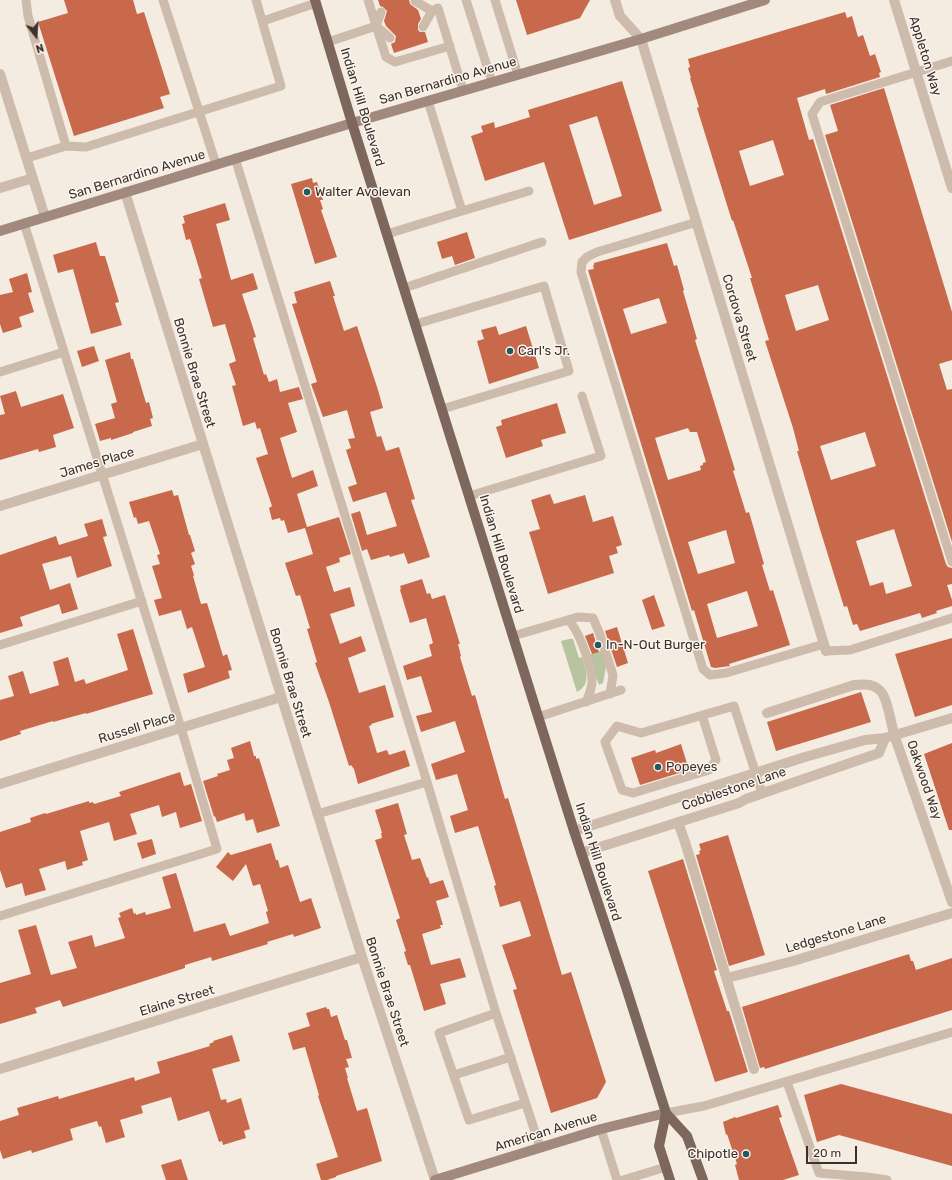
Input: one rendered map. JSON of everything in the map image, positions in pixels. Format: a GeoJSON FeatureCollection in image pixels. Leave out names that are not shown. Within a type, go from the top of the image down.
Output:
{"type":"FeatureCollection","features":[{"type":"Feature","properties":{"kind":"main road","name":"San Bernardino Avenue"},"geometry":{"type":"LineString","coordinates":[[0,231],[352,122],[641,39],[765,0]]}},
{"type":"Feature","properties":{"kind":"main road","name":"Indian Hill Boulevard"},"geometry":{"type":"LineString","coordinates":[[316,2],[352,122],[581,854],[626,987],[666,1113]]}},
{"type":"Feature","properties":{"kind":"main road","name":"American Avenue"},"geometry":{"type":"LineString","coordinates":[[435,1180],[601,1129],[666,1113]]}},
{"type":"Feature","properties":{"kind":"main road"},"geometry":{"type":"LineString","coordinates":[[666,1113],[659,1146],[670,1180]]}},
{"type":"Feature","properties":{"kind":"main road"},"geometry":{"type":"LineString","coordinates":[[666,1113],[687,1136],[703,1180]]}},
{"type":"Feature","properties":{"kind":"street","name":"Cordova Street"},"geometry":{"type":"LineString","coordinates":[[615,0],[620,16],[641,39],[825,648]]}},
{"type":"Feature","properties":{"kind":"street","name":"Appleton Way"},"geometry":{"type":"LineString","coordinates":[[894,0],[952,188]]}},
{"type":"Feature","properties":{"kind":"street"},"geometry":{"type":"LineString","coordinates":[[0,74],[45,217]]}},
{"type":"Feature","properties":{"kind":"street"},"geometry":{"type":"LineString","coordinates":[[0,188],[33,178]]}},
{"type":"Feature","properties":{"kind":"street","name":"Bonnie Brae Street"},"geometry":{"type":"LineString","coordinates":[[125,192],[362,957],[435,1180]]}},
{"type":"Feature","properties":{"kind":"street","name":"James Place"},"geometry":{"type":"LineString","coordinates":[[0,506],[203,444]]}},
{"type":"Feature","properties":{"kind":"street","name":"Oakwood Way"},"geometry":{"type":"LineString","coordinates":[[767,713],[864,684],[871,685],[882,692],[885,699],[889,737],[952,902]]}},
{"type":"Feature","properties":{"kind":"street","name":"Russell Place"},"geometry":{"type":"LineString","coordinates":[[0,784],[281,697]]}},
{"type":"Feature","properties":{"kind":"street","name":"Cobblestone Lane"},"geometry":{"type":"LineString","coordinates":[[574,831],[864,740],[889,737],[952,718]]}},
{"type":"Feature","properties":{"kind":"street","name":"Cobblestone Lane"},"geometry":{"type":"LineString","coordinates":[[581,854],[739,803],[762,793],[879,753],[889,737]]}},
{"type":"Feature","properties":{"kind":"street"},"geometry":{"type":"LineString","coordinates":[[678,822],[754,1069]]}},
{"type":"Feature","properties":{"kind":"street","name":"Ledgestone Lane"},"geometry":{"type":"LineString","coordinates":[[727,978],[793,961],[952,913]]}},
{"type":"Feature","properties":{"kind":"street","name":"Elaine Street"},"geometry":{"type":"LineString","coordinates":[[0,1069],[362,957]]}},
{"type":"Feature","properties":{"kind":"lane"},"geometry":{"type":"LineString","coordinates":[[26,0],[28,16],[66,146]]}},
{"type":"Feature","properties":{"kind":"lane"},"geometry":{"type":"LineString","coordinates":[[163,0],[216,164]]}},
{"type":"Feature","properties":{"kind":"lane"},"geometry":{"type":"LineString","coordinates":[[27,158],[66,146],[86,147],[281,86],[256,0]]}},
{"type":"Feature","properties":{"kind":"lane"},"geometry":{"type":"LineString","coordinates":[[368,0],[386,57],[395,62],[450,46]]}},
{"type":"Feature","properties":{"kind":"lane"},"geometry":{"type":"LineString","coordinates":[[466,0],[492,82]]}},
{"type":"Feature","properties":{"kind":"lane"},"geometry":{"type":"LineString","coordinates":[[495,0],[518,75]]}},
{"type":"Feature","properties":{"kind":"lane"},"geometry":{"type":"LineString","coordinates":[[415,1],[435,6]]}},
{"type":"Feature","properties":{"kind":"lane"},"geometry":{"type":"LineString","coordinates":[[263,21],[316,2]]}},
{"type":"Feature","properties":{"kind":"lane"},"geometry":{"type":"LineString","coordinates":[[423,27],[435,6]]}},
{"type":"Feature","properties":{"kind":"lane"},"geometry":{"type":"LineString","coordinates":[[435,6],[450,46],[463,90]]}},
{"type":"Feature","properties":{"kind":"lane"},"geometry":{"type":"LineString","coordinates":[[376,26],[381,12]]}},
{"type":"Feature","properties":{"kind":"lane"},"geometry":{"type":"LineString","coordinates":[[376,26],[390,38]]}},
{"type":"Feature","properties":{"kind":"lane"},"geometry":{"type":"LineString","coordinates":[[328,42],[376,26]]}},
{"type":"Feature","properties":{"kind":"lane"},"geometry":{"type":"LineString","coordinates":[[952,61],[820,102],[812,114],[952,562]]}},
{"type":"Feature","properties":{"kind":"lane"},"geometry":{"type":"LineString","coordinates":[[428,101],[462,211]]}},
{"type":"Feature","properties":{"kind":"lane"},"geometry":{"type":"LineString","coordinates":[[235,158],[427,782],[496,1013],[540,1147]]}},
{"type":"Feature","properties":{"kind":"lane"},"geometry":{"type":"LineString","coordinates":[[387,234],[529,191]]}},
{"type":"Feature","properties":{"kind":"lane"},"geometry":{"type":"LineString","coordinates":[[697,222],[605,248],[587,257],[582,262],[581,272],[703,669],[710,675],[726,673],[825,648],[850,650],[952,618]]}},
{"type":"Feature","properties":{"kind":"lane"},"geometry":{"type":"LineString","coordinates":[[0,916],[217,849],[182,728],[24,223]]}},
{"type":"Feature","properties":{"kind":"lane"},"geometry":{"type":"LineString","coordinates":[[404,288],[542,242]]}},
{"type":"Feature","properties":{"kind":"lane"},"geometry":{"type":"LineString","coordinates":[[416,324],[544,286],[569,371],[442,409]]}},
{"type":"Feature","properties":{"kind":"lane"},"geometry":{"type":"LineString","coordinates":[[0,372],[64,352]]}},
{"type":"Feature","properties":{"kind":"lane"},"geometry":{"type":"LineString","coordinates":[[469,496],[601,456],[582,396]]}},
{"type":"Feature","properties":{"kind":"lane"},"geometry":{"type":"LineString","coordinates":[[0,644],[142,601]]}},
{"type":"Feature","properties":{"kind":"lane"},"geometry":{"type":"LineString","coordinates":[[513,636],[568,620],[593,618],[613,675],[610,694]]}},
{"type":"Feature","properties":{"kind":"lane"},"geometry":{"type":"LineString","coordinates":[[568,620],[573,624],[579,638],[592,678],[591,689],[586,702]]}},
{"type":"Feature","properties":{"kind":"lane"},"geometry":{"type":"LineString","coordinates":[[538,717],[621,690]]}},
{"type":"Feature","properties":{"kind":"lane"},"geometry":{"type":"LineString","coordinates":[[702,715],[716,760],[709,770],[633,793],[622,790],[605,742],[616,726],[641,733],[702,715],[734,706],[762,793]]}},
{"type":"Feature","properties":{"kind":"lane"},"geometry":{"type":"LineString","coordinates":[[318,814],[427,782]]}},
{"type":"Feature","properties":{"kind":"lane"},"geometry":{"type":"LineString","coordinates":[[496,1013],[439,1033],[469,1120],[525,1103]]}},
{"type":"Feature","properties":{"kind":"lane"},"geometry":{"type":"LineString","coordinates":[[666,1113],[704,1106],[952,1032]]}},
{"type":"Feature","properties":{"kind":"lane"},"geometry":{"type":"LineString","coordinates":[[454,1075],[511,1057]]}},
{"type":"Feature","properties":{"kind":"lane"},"geometry":{"type":"LineString","coordinates":[[787,1082],[820,1176],[866,1177],[887,1180]]}},
{"type":"Feature","properties":{"kind":"lane"},"geometry":{"type":"LineString","coordinates":[[601,1129],[617,1180]]}},
{"type":"Feature","properties":{"kind":"lane"},"geometry":{"type":"LineString","coordinates":[[623,1180],[666,1167]]}},
{"type":"Feature","properties":{"kind":"green space"},"geometry":{"type":"Polygon","coordinates":[[[573,639],[579,658],[582,657],[587,677],[584,685],[577,692],[561,641],[573,639]]]}},
{"type":"Feature","properties":{"kind":"green space"},"geometry":{"type":"Polygon","coordinates":[[[601,651],[606,667],[603,683],[599,685],[588,655],[601,651]]]}},
{"type":"Feature","properties":{"kind":"building"},"geometry":{"type":"Polygon","coordinates":[[[64,0],[133,0],[137,14],[144,12],[170,94],[160,97],[164,108],[74,136],[38,22],[68,13],[64,0]]]}},
{"type":"Feature","properties":{"kind":"building"},"geometry":{"type":"Polygon","coordinates":[[[378,0],[409,0],[410,4],[418,10],[421,19],[418,24],[418,30],[420,32],[425,32],[428,42],[394,53],[391,44],[395,42],[396,36],[386,26],[384,21],[387,11],[380,6],[378,0]]]}},
{"type":"Feature","properties":{"kind":"building"},"geometry":{"type":"Polygon","coordinates":[[[516,0],[590,0],[580,18],[527,35],[516,0]]]}},
{"type":"Feature","properties":{"kind":"building"},"geometry":{"type":"Polygon","coordinates":[[[845,12],[847,18],[852,16],[858,37],[863,35],[870,56],[875,54],[881,72],[879,73],[880,77],[826,94],[825,89],[797,98],[809,140],[813,139],[946,564],[948,567],[952,568],[952,584],[947,585],[952,600],[952,606],[936,611],[937,613],[922,618],[920,613],[860,631],[857,624],[853,625],[847,606],[844,607],[797,451],[799,451],[793,428],[765,341],[769,340],[750,278],[752,278],[733,220],[732,221],[697,108],[699,107],[690,78],[688,59],[845,12]],[[773,140],[739,151],[750,186],[784,175],[773,140]],[[818,285],[785,295],[796,331],[829,320],[818,285]],[[865,432],[820,446],[831,480],[876,466],[865,432]],[[894,529],[856,541],[870,586],[883,582],[886,594],[912,586],[894,529]]]}},
{"type":"Feature","properties":{"kind":"building"},"geometry":{"type":"Polygon","coordinates":[[[622,81],[662,211],[569,240],[544,162],[485,181],[471,136],[483,132],[481,126],[494,122],[495,128],[530,117],[528,110],[622,81]],[[597,116],[569,125],[594,205],[622,196],[597,116]]]}},
{"type":"Feature","properties":{"kind":"building"},"geometry":{"type":"Polygon","coordinates":[[[884,88],[952,312],[952,360],[939,364],[947,390],[952,389],[952,542],[825,135],[838,131],[830,105],[884,88]]]}},
{"type":"Feature","properties":{"kind":"building"},"geometry":{"type":"Polygon","coordinates":[[[312,178],[313,183],[317,182],[323,200],[320,200],[323,209],[321,210],[337,257],[315,264],[291,184],[312,178]]]}},
{"type":"Feature","properties":{"kind":"building"},"geometry":{"type":"Polygon","coordinates":[[[225,203],[230,220],[216,224],[231,280],[253,273],[258,289],[242,294],[256,337],[253,338],[264,375],[266,374],[269,382],[277,379],[280,392],[299,387],[303,399],[288,403],[297,432],[280,438],[292,478],[313,470],[318,486],[297,494],[307,527],[339,517],[351,554],[339,558],[340,562],[326,567],[334,592],[350,587],[355,606],[330,614],[340,644],[361,636],[366,651],[348,658],[359,693],[385,685],[394,717],[371,724],[372,725],[369,726],[377,753],[387,750],[389,755],[405,750],[410,766],[358,784],[354,769],[351,765],[349,766],[315,663],[317,662],[307,629],[310,628],[300,595],[296,596],[285,563],[313,554],[305,528],[288,533],[284,520],[281,521],[280,518],[272,520],[269,508],[272,506],[256,458],[268,454],[260,428],[257,429],[255,422],[243,426],[232,386],[236,385],[229,364],[236,361],[225,324],[213,327],[199,279],[202,278],[190,239],[186,240],[182,224],[185,223],[183,216],[225,203]]]}},
{"type":"Feature","properties":{"kind":"building"},"geometry":{"type":"Polygon","coordinates":[[[467,232],[475,258],[455,265],[452,256],[442,259],[437,242],[467,232]]]}},
{"type":"Feature","properties":{"kind":"building"},"geometry":{"type":"Polygon","coordinates":[[[96,242],[100,256],[105,256],[119,302],[115,303],[122,325],[91,334],[73,269],[58,273],[53,255],[96,242]]]}},
{"type":"Feature","properties":{"kind":"building"},"geometry":{"type":"Polygon","coordinates":[[[667,243],[674,266],[677,265],[697,339],[695,340],[735,470],[733,471],[746,513],[749,512],[770,591],[773,590],[790,645],[729,664],[730,666],[715,668],[711,667],[694,610],[692,611],[588,270],[594,269],[594,263],[667,243]],[[659,298],[623,309],[631,334],[667,323],[659,298]],[[688,428],[655,438],[668,480],[701,470],[700,466],[706,462],[697,432],[690,432],[688,428]],[[726,530],[688,542],[698,574],[735,563],[726,530]],[[747,591],[707,604],[717,638],[758,626],[747,591]]]}},
{"type":"Feature","properties":{"kind":"building"},"geometry":{"type":"Polygon","coordinates":[[[27,273],[32,292],[28,293],[34,312],[19,317],[22,327],[3,333],[0,324],[0,295],[13,292],[9,279],[27,273]]]}},
{"type":"Feature","properties":{"kind":"building"},"geometry":{"type":"Polygon","coordinates":[[[330,281],[344,331],[357,326],[383,408],[370,412],[377,437],[381,436],[386,451],[399,447],[415,499],[411,500],[430,557],[408,564],[404,553],[371,560],[367,549],[362,551],[351,514],[360,511],[367,535],[397,526],[386,492],[353,502],[348,487],[357,484],[346,450],[351,448],[348,439],[355,438],[347,410],[323,417],[311,384],[317,382],[292,304],[297,303],[294,292],[330,281]]]}},
{"type":"Feature","properties":{"kind":"building"},"geometry":{"type":"Polygon","coordinates":[[[496,326],[499,335],[526,326],[539,368],[489,384],[477,341],[484,339],[481,330],[496,326]]]}},
{"type":"Feature","properties":{"kind":"building"},"geometry":{"type":"Polygon","coordinates":[[[94,346],[99,361],[82,367],[77,351],[94,346]]]}},
{"type":"Feature","properties":{"kind":"building"},"geometry":{"type":"Polygon","coordinates":[[[130,352],[146,403],[149,402],[153,418],[150,419],[152,426],[111,440],[111,438],[100,441],[95,424],[115,418],[111,404],[117,402],[105,360],[130,352]]]}},
{"type":"Feature","properties":{"kind":"building"},"geometry":{"type":"Polygon","coordinates":[[[16,391],[21,407],[63,394],[74,428],[53,435],[56,447],[39,452],[38,449],[0,460],[0,415],[5,414],[0,396],[16,391]]]}},
{"type":"Feature","properties":{"kind":"building"},"geometry":{"type":"Polygon","coordinates":[[[557,403],[566,433],[541,440],[543,446],[506,458],[496,427],[502,425],[501,420],[557,403]]]}},
{"type":"Feature","properties":{"kind":"building"},"geometry":{"type":"Polygon","coordinates":[[[172,490],[174,496],[178,495],[195,551],[191,553],[195,564],[191,566],[201,604],[207,603],[223,656],[227,654],[232,670],[228,671],[230,678],[188,693],[183,674],[205,667],[192,627],[187,629],[181,610],[159,616],[154,600],[162,598],[152,566],[160,564],[157,555],[160,554],[149,521],[138,524],[136,517],[134,518],[129,502],[172,490]]]}},
{"type":"Feature","properties":{"kind":"building"},"geometry":{"type":"Polygon","coordinates":[[[550,494],[554,504],[585,495],[593,522],[613,516],[622,545],[616,547],[618,553],[609,556],[614,573],[548,594],[529,532],[540,529],[531,500],[550,494]]]}},
{"type":"Feature","properties":{"kind":"building"},"geometry":{"type":"Polygon","coordinates":[[[102,519],[107,536],[103,537],[112,566],[77,578],[71,556],[42,564],[50,590],[70,583],[78,609],[62,614],[59,604],[20,617],[23,626],[0,633],[0,555],[56,536],[59,545],[88,536],[84,524],[102,519]]]}},
{"type":"Feature","properties":{"kind":"building"},"geometry":{"type":"Polygon","coordinates":[[[422,579],[427,594],[430,593],[432,599],[445,595],[460,644],[458,644],[460,657],[472,696],[475,695],[505,799],[508,798],[562,975],[571,972],[606,1082],[597,1098],[551,1113],[513,990],[517,989],[502,945],[531,936],[520,901],[500,907],[494,886],[496,885],[478,826],[455,833],[450,816],[468,810],[457,774],[436,780],[431,764],[465,752],[455,721],[421,732],[416,716],[432,712],[421,676],[407,680],[403,666],[432,656],[429,645],[433,643],[426,618],[410,623],[400,590],[400,586],[422,579]]]}},
{"type":"Feature","properties":{"kind":"building"},"geometry":{"type":"Polygon","coordinates":[[[654,595],[665,626],[652,630],[642,600],[654,595]]]}},
{"type":"Feature","properties":{"kind":"building"},"geometry":{"type":"Polygon","coordinates":[[[617,627],[628,663],[617,667],[605,631],[617,627]]]}},
{"type":"Feature","properties":{"kind":"building"},"geometry":{"type":"Polygon","coordinates":[[[133,629],[153,694],[86,714],[53,721],[20,731],[21,734],[0,741],[0,700],[14,696],[8,676],[23,671],[30,694],[59,685],[53,662],[68,657],[75,682],[84,679],[86,684],[128,670],[117,634],[133,629]]]}},
{"type":"Feature","properties":{"kind":"building"},"geometry":{"type":"Polygon","coordinates":[[[593,633],[599,652],[592,654],[585,636],[593,633]]]}},
{"type":"Feature","properties":{"kind":"building"},"geometry":{"type":"Polygon","coordinates":[[[952,638],[952,705],[915,717],[895,654],[952,638]]]}},
{"type":"Feature","properties":{"kind":"building"},"geometry":{"type":"Polygon","coordinates":[[[861,692],[871,722],[776,751],[767,722],[861,692]]]}},
{"type":"Feature","properties":{"kind":"building"},"geometry":{"type":"Polygon","coordinates":[[[250,741],[254,756],[256,756],[256,759],[259,758],[280,826],[257,833],[253,819],[246,821],[244,813],[217,822],[215,816],[214,817],[203,781],[218,776],[217,774],[230,770],[227,760],[234,758],[231,748],[250,741]]]}},
{"type":"Feature","properties":{"kind":"building"},"geometry":{"type":"Polygon","coordinates":[[[952,743],[952,830],[949,830],[924,754],[952,743]]]}},
{"type":"Feature","properties":{"kind":"building"},"geometry":{"type":"Polygon","coordinates":[[[681,744],[689,770],[640,785],[631,758],[655,750],[656,753],[681,744]]]}},
{"type":"Feature","properties":{"kind":"building"},"geometry":{"type":"Polygon","coordinates":[[[180,772],[184,786],[191,784],[202,821],[180,828],[176,812],[162,817],[159,805],[130,814],[137,834],[114,841],[109,822],[80,831],[88,860],[82,862],[83,865],[67,870],[65,861],[39,869],[46,890],[25,896],[22,883],[6,888],[0,870],[0,832],[31,822],[30,818],[45,813],[46,814],[89,801],[89,803],[93,802],[94,804],[121,796],[119,792],[180,772]]]}},
{"type":"Feature","properties":{"kind":"building"},"geometry":{"type":"Polygon","coordinates":[[[398,803],[407,834],[404,835],[412,860],[420,858],[430,884],[443,880],[449,897],[436,901],[443,925],[440,925],[441,928],[422,934],[431,965],[460,958],[466,977],[440,984],[446,1004],[424,1011],[410,965],[408,965],[404,952],[406,951],[396,920],[400,918],[375,840],[382,838],[382,833],[375,810],[398,803]]]}},
{"type":"Feature","properties":{"kind":"building"},"geometry":{"type":"Polygon","coordinates":[[[728,835],[765,955],[729,966],[696,855],[700,854],[699,851],[701,850],[699,844],[728,835]]]}},
{"type":"Feature","properties":{"kind":"building"},"geometry":{"type":"Polygon","coordinates":[[[152,839],[156,854],[142,859],[137,843],[152,839]]]}},
{"type":"Feature","properties":{"kind":"building"},"geometry":{"type":"Polygon","coordinates":[[[271,843],[280,868],[288,865],[300,902],[311,898],[321,928],[294,937],[293,934],[267,942],[268,944],[212,961],[211,957],[185,965],[185,968],[63,1007],[60,1000],[35,1008],[37,1013],[0,1024],[0,983],[31,974],[18,930],[36,925],[51,975],[77,968],[68,942],[92,935],[95,947],[125,938],[118,918],[121,917],[119,913],[132,908],[134,914],[136,913],[136,915],[145,912],[146,915],[171,908],[162,877],[176,873],[194,932],[225,923],[230,936],[269,923],[266,912],[268,911],[260,884],[253,886],[246,864],[233,881],[216,867],[228,852],[231,855],[271,843]]]}},
{"type":"Feature","properties":{"kind":"building"},"geometry":{"type":"Polygon","coordinates":[[[683,859],[717,970],[714,971],[727,1011],[729,1011],[748,1072],[715,1082],[648,871],[683,859]]]}},
{"type":"Feature","properties":{"kind":"building"},"geometry":{"type":"Polygon","coordinates":[[[909,954],[916,970],[952,958],[952,1010],[765,1069],[764,1067],[760,1068],[742,1007],[909,954]]]}},
{"type":"Feature","properties":{"kind":"building"},"geometry":{"type":"Polygon","coordinates":[[[326,1007],[329,1009],[331,1017],[337,1015],[345,1040],[347,1040],[352,1058],[346,1059],[349,1067],[345,1068],[347,1078],[357,1111],[367,1108],[382,1161],[327,1180],[321,1180],[316,1164],[338,1157],[318,1096],[319,1095],[305,1047],[293,1050],[288,1033],[310,1026],[306,1013],[326,1007]]]}},
{"type":"Feature","properties":{"kind":"building"},"geometry":{"type":"Polygon","coordinates":[[[232,1035],[240,1061],[212,1069],[221,1100],[226,1099],[227,1103],[241,1098],[250,1129],[244,1131],[246,1138],[223,1145],[222,1141],[219,1142],[209,1111],[178,1121],[171,1097],[141,1106],[143,1113],[120,1120],[125,1137],[106,1143],[101,1126],[99,1127],[97,1121],[70,1129],[73,1140],[32,1153],[31,1150],[3,1159],[0,1150],[0,1121],[19,1115],[17,1108],[58,1096],[59,1099],[134,1077],[135,1081],[160,1073],[157,1062],[210,1046],[209,1044],[214,1042],[213,1041],[232,1035]]]}},
{"type":"Feature","properties":{"kind":"building"},"geometry":{"type":"Polygon","coordinates":[[[841,1084],[952,1114],[952,1166],[839,1135],[817,1142],[804,1095],[841,1084]]]}},
{"type":"Feature","properties":{"kind":"building"},"geometry":{"type":"Polygon","coordinates":[[[778,1105],[782,1117],[779,1118],[799,1175],[783,1180],[739,1180],[735,1165],[737,1164],[727,1134],[726,1135],[723,1122],[735,1117],[736,1118],[778,1105]]]}},
{"type":"Feature","properties":{"kind":"building"},"geometry":{"type":"Polygon","coordinates":[[[181,1159],[188,1180],[166,1180],[161,1165],[181,1159]]]}},
{"type":"Feature","properties":{"kind":"place","name":"Walter Avolevan"},"geometry":{"type":"Point","coordinates":[307,192]}},
{"type":"Feature","properties":{"kind":"place","name":"Carl's Jr."},"geometry":{"type":"Point","coordinates":[510,351]}},
{"type":"Feature","properties":{"kind":"place","name":"In-N-Out Burger"},"geometry":{"type":"Point","coordinates":[598,645]}},
{"type":"Feature","properties":{"kind":"place","name":"Popeyes"},"geometry":{"type":"Point","coordinates":[658,767]}},
{"type":"Feature","properties":{"kind":"place","name":"Chipotle"},"geometry":{"type":"Point","coordinates":[746,1154]}}]}
